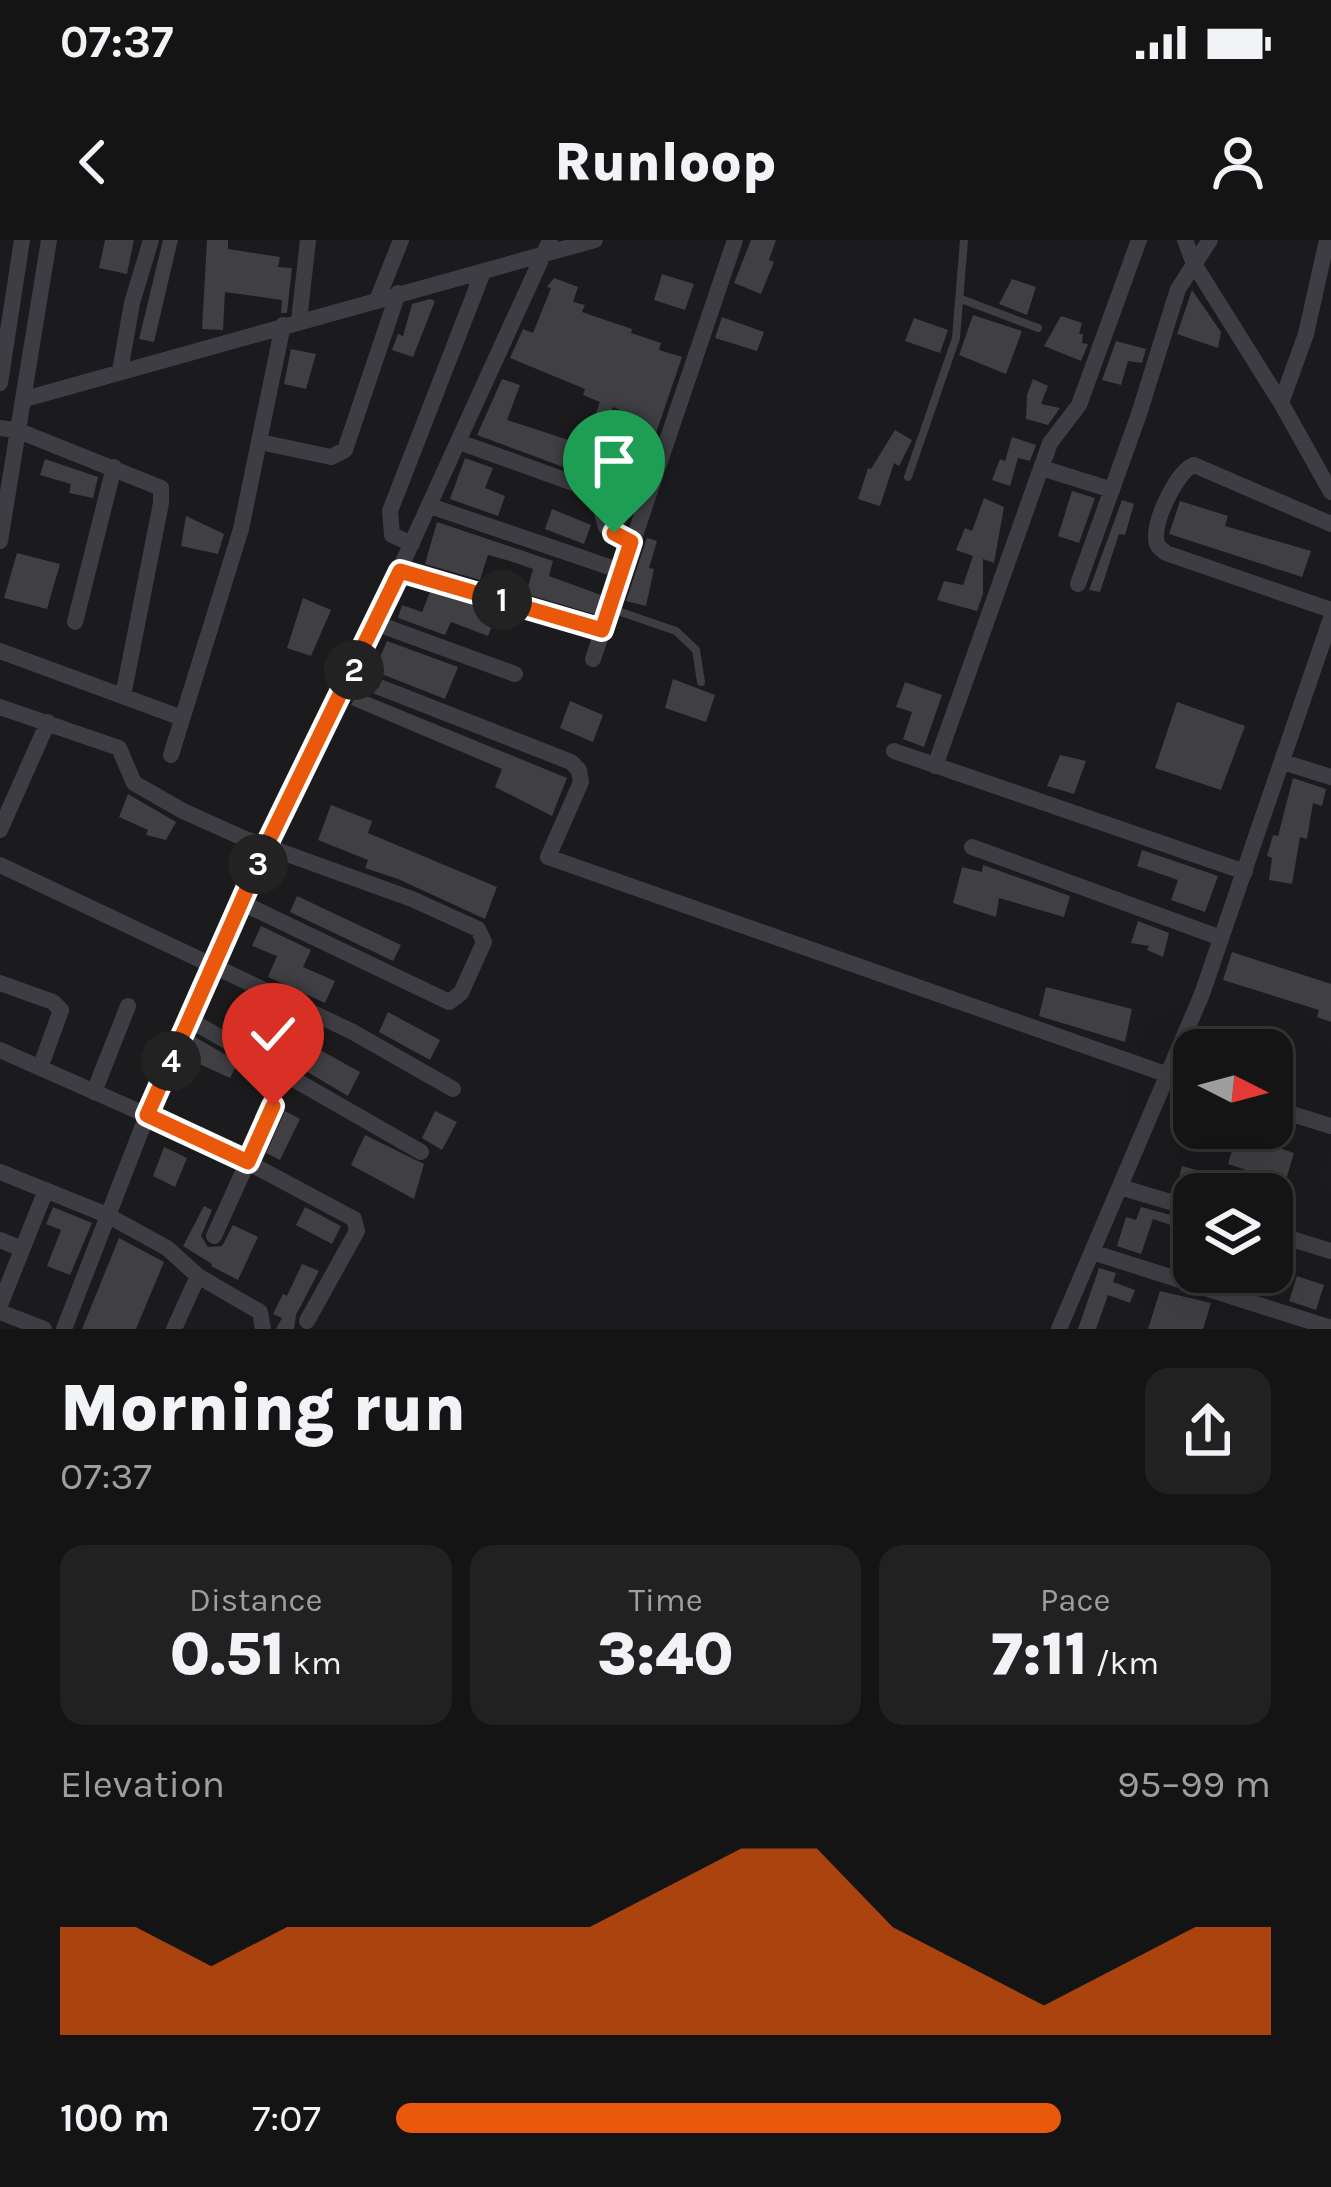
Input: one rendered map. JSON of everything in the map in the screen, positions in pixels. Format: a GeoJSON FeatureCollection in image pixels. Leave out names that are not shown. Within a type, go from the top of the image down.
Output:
{"type":"FeatureCollection","features":[{"type":"Feature","properties":{"kind":"street"},"geometry":{"type":"LineString","coordinates":[[0,383],[5,314],[22,240]]}},
{"type":"Feature","properties":{"kind":"street"},"geometry":{"type":"LineString","coordinates":[[0,541],[10,430],[25,399],[49,240]]}},
{"type":"Feature","properties":{"kind":"street"},"geometry":{"type":"LineString","coordinates":[[120,371],[131,303],[151,240]]}},
{"type":"Feature","properties":{"kind":"street"},"geometry":{"type":"LineString","coordinates":[[171,755],[237,545],[308,240]]}},
{"type":"Feature","properties":{"kind":"street"},"geometry":{"type":"LineString","coordinates":[[378,298],[401,240]]}},
{"type":"Feature","properties":{"kind":"street"},"geometry":{"type":"LineString","coordinates":[[25,399],[483,272],[547,248],[595,240]]}},
{"type":"Feature","properties":{"kind":"street"},"geometry":{"type":"LineString","coordinates":[[592,659],[735,240]]}},
{"type":"Feature","properties":{"kind":"street"},"geometry":{"type":"LineString","coordinates":[[935,766],[1054,435],[1079,404],[1139,240]]}},
{"type":"Feature","properties":{"kind":"street"},"geometry":{"type":"LineString","coordinates":[[1185,240],[1194,264],[1331,492]]}},
{"type":"Feature","properties":{"kind":"street"},"geometry":{"type":"LineString","coordinates":[[1078,584],[1178,289],[1210,240]]}},
{"type":"Feature","properties":{"kind":"street"},"geometry":{"type":"LineString","coordinates":[[1281,403],[1306,334],[1328,240]]}},
{"type":"Feature","properties":{"kind":"street"},"geometry":{"type":"LineString","coordinates":[[64,1329],[147,1115],[266,846],[351,676],[547,248]]}},
{"type":"Feature","properties":{"kind":"street"},"geometry":{"type":"LineString","coordinates":[[412,544],[392,535],[390,511],[483,272]]}},
{"type":"Feature","properties":{"kind":"street"},"geometry":{"type":"LineString","coordinates":[[260,442],[331,457],[345,451],[398,293]]}},
{"type":"Feature","properties":{"kind":"street"},"geometry":{"type":"LineString","coordinates":[[10,430],[156,484],[162,495],[123,696]]}},
{"type":"Feature","properties":{"kind":"street"},"geometry":{"type":"LineString","coordinates":[[459,442],[587,488],[598,499],[606,527],[631,542]]}},
{"type":"Feature","properties":{"kind":"street"},"geometry":{"type":"LineString","coordinates":[[1059,1329],[1221,938],[1331,614],[1166,553],[1156,535],[1178,475],[1194,465],[1331,524]]}},
{"type":"Feature","properties":{"kind":"street"},"geometry":{"type":"LineString","coordinates":[[75,622],[114,467]]}},
{"type":"Feature","properties":{"kind":"street"},"geometry":{"type":"LineString","coordinates":[[1042,468],[1112,490]]}},
{"type":"Feature","properties":{"kind":"street"},"geometry":{"type":"LineString","coordinates":[[430,506],[621,571]]}},
{"type":"Feature","properties":{"kind":"street"},"geometry":{"type":"LineString","coordinates":[[400,571],[602,630]]}},
{"type":"Feature","properties":{"kind":"street"},"geometry":{"type":"LineString","coordinates":[[375,623],[515,674]]}},
{"type":"Feature","properties":{"kind":"street"},"geometry":{"type":"LineString","coordinates":[[0,651],[182,718]]}},
{"type":"Feature","properties":{"kind":"street"},"geometry":{"type":"LineString","coordinates":[[351,676],[571,762],[581,782],[548,857],[1173,1077]]}},
{"type":"Feature","properties":{"kind":"street"},"geometry":{"type":"LineString","coordinates":[[0,707],[119,748],[134,783],[183,811],[424,904],[478,929],[484,942],[461,993],[449,1002],[242,903]]}},
{"type":"Feature","properties":{"kind":"street"},"geometry":{"type":"LineString","coordinates":[[0,830],[48,722]]}},
{"type":"Feature","properties":{"kind":"street"},"geometry":{"type":"LineString","coordinates":[[894,751],[1244,872]]}},
{"type":"Feature","properties":{"kind":"street"},"geometry":{"type":"LineString","coordinates":[[1283,762],[1331,777]]}},
{"type":"Feature","properties":{"kind":"street"},"geometry":{"type":"LineString","coordinates":[[972,847],[1221,938]]}},
{"type":"Feature","properties":{"kind":"street"},"geometry":{"type":"LineString","coordinates":[[0,865],[351,1031],[453,1089]]}},
{"type":"Feature","properties":{"kind":"street"},"geometry":{"type":"LineString","coordinates":[[0,983],[53,1002],[61,1010],[40,1068]]}},
{"type":"Feature","properties":{"kind":"street"},"geometry":{"type":"LineString","coordinates":[[94,1092],[128,1006]]}},
{"type":"Feature","properties":{"kind":"street"},"geometry":{"type":"LineString","coordinates":[[190,1020],[421,1152]]}},
{"type":"Feature","properties":{"kind":"street"},"geometry":{"type":"LineString","coordinates":[[0,1050],[248,1162],[358,1224],[307,1322]]}},
{"type":"Feature","properties":{"kind":"street"},"geometry":{"type":"LineString","coordinates":[[214,1236],[273,1106]]}},
{"type":"Feature","properties":{"kind":"street"},"geometry":{"type":"LineString","coordinates":[[1293,1114],[1331,1126]]}},
{"type":"Feature","properties":{"kind":"street"},"geometry":{"type":"LineString","coordinates":[[0,1172],[107,1215],[167,1248],[198,1276],[260,1312],[263,1329]]}},
{"type":"Feature","properties":{"kind":"street"},"geometry":{"type":"LineString","coordinates":[[1120,1186],[1173,1202]]}},
{"type":"Feature","properties":{"kind":"street"},"geometry":{"type":"LineString","coordinates":[[44,1329],[0,1308],[46,1190]]}},
{"type":"Feature","properties":{"kind":"street"},"geometry":{"type":"LineString","coordinates":[[1293,1239],[1331,1251]]}},
{"type":"Feature","properties":{"kind":"street"},"geometry":{"type":"LineString","coordinates":[[0,1240],[22,1249]]}},
{"type":"Feature","properties":{"kind":"street"},"geometry":{"type":"LineString","coordinates":[[1092,1252],[1331,1328]]}},
{"type":"Feature","properties":{"kind":"street"},"geometry":{"type":"LineString","coordinates":[[175,1329],[198,1276]]}},
{"type":"Feature","properties":{"kind":"lane"},"geometry":{"type":"LineString","coordinates":[[908,477],[956,338],[964,240]]}},
{"type":"Feature","properties":{"kind":"lane"},"geometry":{"type":"LineString","coordinates":[[961,299],[1038,328]]}},
{"type":"Feature","properties":{"kind":"lane"},"geometry":{"type":"LineString","coordinates":[[609,608],[676,632],[696,650],[701,682]]}},
{"type":"Feature","properties":{"kind":"building"},"geometry":{"type":"Polygon","coordinates":[[[105,240],[134,240],[127,274],[99,268],[105,240]]]}},
{"type":"Feature","properties":{"kind":"building"},"geometry":{"type":"Polygon","coordinates":[[[163,240],[178,240],[154,342],[139,339],[163,240]]]}},
{"type":"Feature","properties":{"kind":"building"},"geometry":{"type":"Polygon","coordinates":[[[207,240],[228,240],[228,249],[280,257],[278,267],[292,268],[287,313],[281,313],[282,300],[225,292],[223,330],[202,329],[207,240]]]}},
{"type":"Feature","properties":{"kind":"building"},"geometry":{"type":"Polygon","coordinates":[[[751,240],[776,240],[769,260],[774,262],[761,294],[734,283],[751,240]]]}},
{"type":"Feature","properties":{"kind":"building"},"geometry":{"type":"Polygon","coordinates":[[[662,274],[694,284],[685,310],[654,300],[662,274]]]}},
{"type":"Feature","properties":{"kind":"building"},"geometry":{"type":"Polygon","coordinates":[[[554,278],[578,287],[573,302],[585,305],[582,312],[632,329],[631,333],[661,343],[659,350],[682,357],[625,524],[617,519],[612,503],[617,487],[477,435],[502,379],[520,385],[507,420],[584,445],[600,402],[583,395],[585,389],[510,358],[523,329],[533,333],[551,288],[547,287],[554,278]],[[613,407],[599,442],[623,452],[635,417],[613,407]]]}},
{"type":"Feature","properties":{"kind":"building"},"geometry":{"type":"Polygon","coordinates":[[[1012,279],[1036,287],[1027,315],[999,304],[1012,279]]]}},
{"type":"Feature","properties":{"kind":"building"},"geometry":{"type":"Polygon","coordinates":[[[1192,290],[1221,332],[1218,348],[1177,334],[1192,290]]]}},
{"type":"Feature","properties":{"kind":"building"},"geometry":{"type":"Polygon","coordinates":[[[435,301],[413,357],[392,350],[398,334],[403,336],[412,304],[435,301]]]}},
{"type":"Feature","properties":{"kind":"building"},"geometry":{"type":"Polygon","coordinates":[[[973,315],[1022,331],[1006,374],[959,355],[973,315]]]}},
{"type":"Feature","properties":{"kind":"building"},"geometry":{"type":"Polygon","coordinates":[[[1061,316],[1082,323],[1079,334],[1083,334],[1082,343],[1088,344],[1081,361],[1044,346],[1061,316]]]}},
{"type":"Feature","properties":{"kind":"building"},"geometry":{"type":"Polygon","coordinates":[[[722,317],[764,332],[757,351],[715,338],[722,317]]]}},
{"type":"Feature","properties":{"kind":"building"},"geometry":{"type":"Polygon","coordinates":[[[914,318],[948,330],[940,353],[905,341],[914,318]]]}},
{"type":"Feature","properties":{"kind":"building"},"geometry":{"type":"Polygon","coordinates":[[[1116,341],[1146,349],[1142,363],[1128,361],[1121,385],[1102,380],[1116,341]]]}},
{"type":"Feature","properties":{"kind":"building"},"geometry":{"type":"Polygon","coordinates":[[[291,349],[316,354],[306,389],[284,384],[291,349]]]}},
{"type":"Feature","properties":{"kind":"building"},"geometry":{"type":"Polygon","coordinates":[[[1033,379],[1048,386],[1041,404],[1060,408],[1048,425],[1026,419],[1033,379]]]}},
{"type":"Feature","properties":{"kind":"building"},"geometry":{"type":"Polygon","coordinates":[[[895,430],[912,440],[899,466],[894,463],[880,506],[858,499],[868,468],[895,430]]]}},
{"type":"Feature","properties":{"kind":"building"},"geometry":{"type":"Polygon","coordinates":[[[1012,437],[1036,445],[1030,461],[1018,458],[1010,486],[992,480],[1000,459],[1005,461],[1012,437]]]}},
{"type":"Feature","properties":{"kind":"building"},"geometry":{"type":"Polygon","coordinates":[[[465,458],[493,468],[485,488],[505,496],[498,516],[450,499],[465,458]]]}},
{"type":"Feature","properties":{"kind":"building"},"geometry":{"type":"Polygon","coordinates":[[[45,459],[98,477],[93,498],[69,493],[71,484],[40,475],[45,459]]]}},
{"type":"Feature","properties":{"kind":"building"},"geometry":{"type":"Polygon","coordinates":[[[1072,491],[1095,498],[1079,543],[1058,536],[1072,491]]]}},
{"type":"Feature","properties":{"kind":"building"},"geometry":{"type":"Polygon","coordinates":[[[984,498],[1004,507],[994,563],[983,559],[983,594],[977,611],[937,600],[944,581],[963,585],[973,556],[956,550],[965,528],[972,531],[984,498]]]}},
{"type":"Feature","properties":{"kind":"building"},"geometry":{"type":"Polygon","coordinates":[[[1122,500],[1134,504],[1125,535],[1119,534],[1100,592],[1089,590],[1122,500]]]}},
{"type":"Feature","properties":{"kind":"building"},"geometry":{"type":"Polygon","coordinates":[[[1180,501],[1228,516],[1225,526],[1311,551],[1302,577],[1169,534],[1180,501]]]}},
{"type":"Feature","properties":{"kind":"building"},"geometry":{"type":"Polygon","coordinates":[[[552,509],[591,525],[584,544],[545,529],[552,509]]]}},
{"type":"Feature","properties":{"kind":"building"},"geometry":{"type":"Polygon","coordinates":[[[186,516],[224,534],[218,554],[181,546],[186,516]]]}},
{"type":"Feature","properties":{"kind":"building"},"geometry":{"type":"Polygon","coordinates":[[[437,522],[553,561],[549,576],[601,595],[594,614],[526,594],[533,569],[510,561],[488,555],[480,580],[425,564],[437,522]]]}},
{"type":"Feature","properties":{"kind":"building"},"geometry":{"type":"Polygon","coordinates":[[[647,538],[657,541],[646,606],[626,601],[647,538]]]}},
{"type":"Feature","properties":{"kind":"building"},"geometry":{"type":"Polygon","coordinates":[[[17,553],[60,564],[47,609],[4,598],[17,553]]]}},
{"type":"Feature","properties":{"kind":"building"},"geometry":{"type":"Polygon","coordinates":[[[430,592],[498,612],[488,636],[451,622],[445,635],[398,618],[402,605],[422,612],[430,592]]]}},
{"type":"Feature","properties":{"kind":"building"},"geometry":{"type":"Polygon","coordinates":[[[303,598],[331,610],[311,656],[287,648],[303,598]]]}},
{"type":"Feature","properties":{"kind":"building"},"geometry":{"type":"Polygon","coordinates":[[[387,641],[458,667],[445,699],[374,671],[387,641]]]}},
{"type":"Feature","properties":{"kind":"building"},"geometry":{"type":"Polygon","coordinates":[[[673,679],[715,695],[706,722],[665,708],[673,679]]]}},
{"type":"Feature","properties":{"kind":"building"},"geometry":{"type":"Polygon","coordinates":[[[905,682],[942,695],[924,747],[903,739],[912,712],[896,707],[905,682]]]}},
{"type":"Feature","properties":{"kind":"building"},"geometry":{"type":"Polygon","coordinates":[[[357,692],[567,778],[552,816],[495,787],[502,769],[351,705],[357,692]]]}},
{"type":"Feature","properties":{"kind":"building"},"geometry":{"type":"Polygon","coordinates":[[[570,701],[603,715],[593,742],[560,728],[570,701]]]}},
{"type":"Feature","properties":{"kind":"building"},"geometry":{"type":"Polygon","coordinates":[[[1177,702],[1245,726],[1221,790],[1155,768],[1177,702]]]}},
{"type":"Feature","properties":{"kind":"building"},"geometry":{"type":"Polygon","coordinates":[[[1060,755],[1086,761],[1074,794],[1047,786],[1060,755]]]}},
{"type":"Feature","properties":{"kind":"building"},"geometry":{"type":"Polygon","coordinates":[[[1293,778],[1326,789],[1322,806],[1313,803],[1307,839],[1300,837],[1292,884],[1269,880],[1272,858],[1267,856],[1273,835],[1278,836],[1293,778]]]}},
{"type":"Feature","properties":{"kind":"building"},"geometry":{"type":"Polygon","coordinates":[[[128,794],[176,822],[166,840],[146,835],[148,830],[119,817],[128,794]]]}},
{"type":"Feature","properties":{"kind":"building"},"geometry":{"type":"Polygon","coordinates":[[[331,805],[372,821],[368,833],[497,887],[485,919],[365,868],[368,860],[318,840],[331,805]]]}},
{"type":"Feature","properties":{"kind":"building"},"geometry":{"type":"Polygon","coordinates":[[[1142,850],[1218,876],[1205,912],[1171,900],[1178,880],[1137,866],[1142,850]]]}},
{"type":"Feature","properties":{"kind":"building"},"geometry":{"type":"Polygon","coordinates":[[[983,865],[1070,896],[1064,917],[999,898],[996,917],[953,903],[962,867],[982,872],[983,865]]]}},
{"type":"Feature","properties":{"kind":"building"},"geometry":{"type":"Polygon","coordinates":[[[297,896],[401,945],[393,961],[290,912],[297,896]]]}},
{"type":"Feature","properties":{"kind":"building"},"geometry":{"type":"Polygon","coordinates":[[[1138,921],[1169,933],[1163,957],[1147,950],[1149,946],[1131,943],[1138,921]]]}},
{"type":"Feature","properties":{"kind":"building"},"geometry":{"type":"Polygon","coordinates":[[[261,926],[311,950],[303,967],[335,981],[325,1003],[268,977],[277,956],[252,946],[261,926]]]}},
{"type":"Feature","properties":{"kind":"building"},"geometry":{"type":"Polygon","coordinates":[[[1232,952],[1331,984],[1331,1022],[1317,1017],[1319,1010],[1223,980],[1232,952]]]}},
{"type":"Feature","properties":{"kind":"building"},"geometry":{"type":"Polygon","coordinates":[[[1046,987],[1132,1009],[1125,1042],[1039,1016],[1046,987]]]}},
{"type":"Feature","properties":{"kind":"building"},"geometry":{"type":"Polygon","coordinates":[[[388,1012],[440,1040],[430,1060],[379,1032],[388,1012]]]}},
{"type":"Feature","properties":{"kind":"building"},"geometry":{"type":"Polygon","coordinates":[[[195,1037],[238,1062],[230,1078],[186,1058],[195,1037]]]}},
{"type":"Feature","properties":{"kind":"building"},"geometry":{"type":"Polygon","coordinates":[[[311,1045],[360,1072],[348,1096],[299,1067],[311,1045]]]}},
{"type":"Feature","properties":{"kind":"building"},"geometry":{"type":"Polygon","coordinates":[[[285,1111],[300,1119],[280,1160],[266,1153],[285,1111]]]}},
{"type":"Feature","properties":{"kind":"building"},"geometry":{"type":"Polygon","coordinates":[[[435,1111],[457,1122],[442,1150],[422,1138],[435,1111]]]}},
{"type":"Feature","properties":{"kind":"building"},"geometry":{"type":"Polygon","coordinates":[[[365,1135],[424,1164],[414,1199],[351,1165],[365,1135]]]}},
{"type":"Feature","properties":{"kind":"building"},"geometry":{"type":"Polygon","coordinates":[[[164,1147],[187,1158],[175,1187],[153,1176],[164,1147]]]}},
{"type":"Feature","properties":{"kind":"building"},"geometry":{"type":"Polygon","coordinates":[[[1232,1149],[1294,1153],[1288,1173],[1255,1173],[1228,1164],[1232,1149]]]}},
{"type":"Feature","properties":{"kind":"building"},"geometry":{"type":"Polygon","coordinates":[[[204,1206],[212,1210],[201,1236],[208,1247],[222,1246],[233,1225],[258,1237],[238,1280],[183,1246],[204,1206]]]}},
{"type":"Feature","properties":{"kind":"building"},"geometry":{"type":"Polygon","coordinates":[[[53,1207],[92,1223],[70,1275],[47,1266],[61,1230],[46,1224],[53,1207]]]}},
{"type":"Feature","properties":{"kind":"building"},"geometry":{"type":"Polygon","coordinates":[[[305,1207],[341,1226],[332,1244],[296,1225],[305,1207]]]}},
{"type":"Feature","properties":{"kind":"building"},"geometry":{"type":"Polygon","coordinates":[[[1141,1207],[1173,1215],[1173,1226],[1153,1219],[1141,1254],[1117,1246],[1126,1217],[1136,1220],[1141,1207]]]}},
{"type":"Feature","properties":{"kind":"building"},"geometry":{"type":"Polygon","coordinates":[[[119,1238],[164,1262],[136,1329],[82,1329],[119,1238]]]}},
{"type":"Feature","properties":{"kind":"building"},"geometry":{"type":"Polygon","coordinates":[[[302,1264],[319,1271],[296,1315],[294,1329],[276,1329],[282,1318],[273,1314],[302,1264]]]}},
{"type":"Feature","properties":{"kind":"building"},"geometry":{"type":"Polygon","coordinates":[[[1099,1268],[1116,1273],[1113,1282],[1135,1290],[1130,1303],[1108,1295],[1096,1329],[1078,1329],[1099,1268]]]}},
{"type":"Feature","properties":{"kind":"building"},"geometry":{"type":"Polygon","coordinates":[[[1297,1276],[1324,1285],[1316,1310],[1289,1301],[1297,1276]]]}},
{"type":"Feature","properties":{"kind":"building"},"geometry":{"type":"Polygon","coordinates":[[[1160,1291],[1211,1303],[1203,1329],[1148,1329],[1160,1291]]]}},
{"type":"Feature","properties":{"kind":"route"},"geometry":{"type":"LineString","coordinates":[[273,1106],[248,1162],[147,1115],[266,846],[400,571],[602,630],[631,542],[614,533]]}}]}
